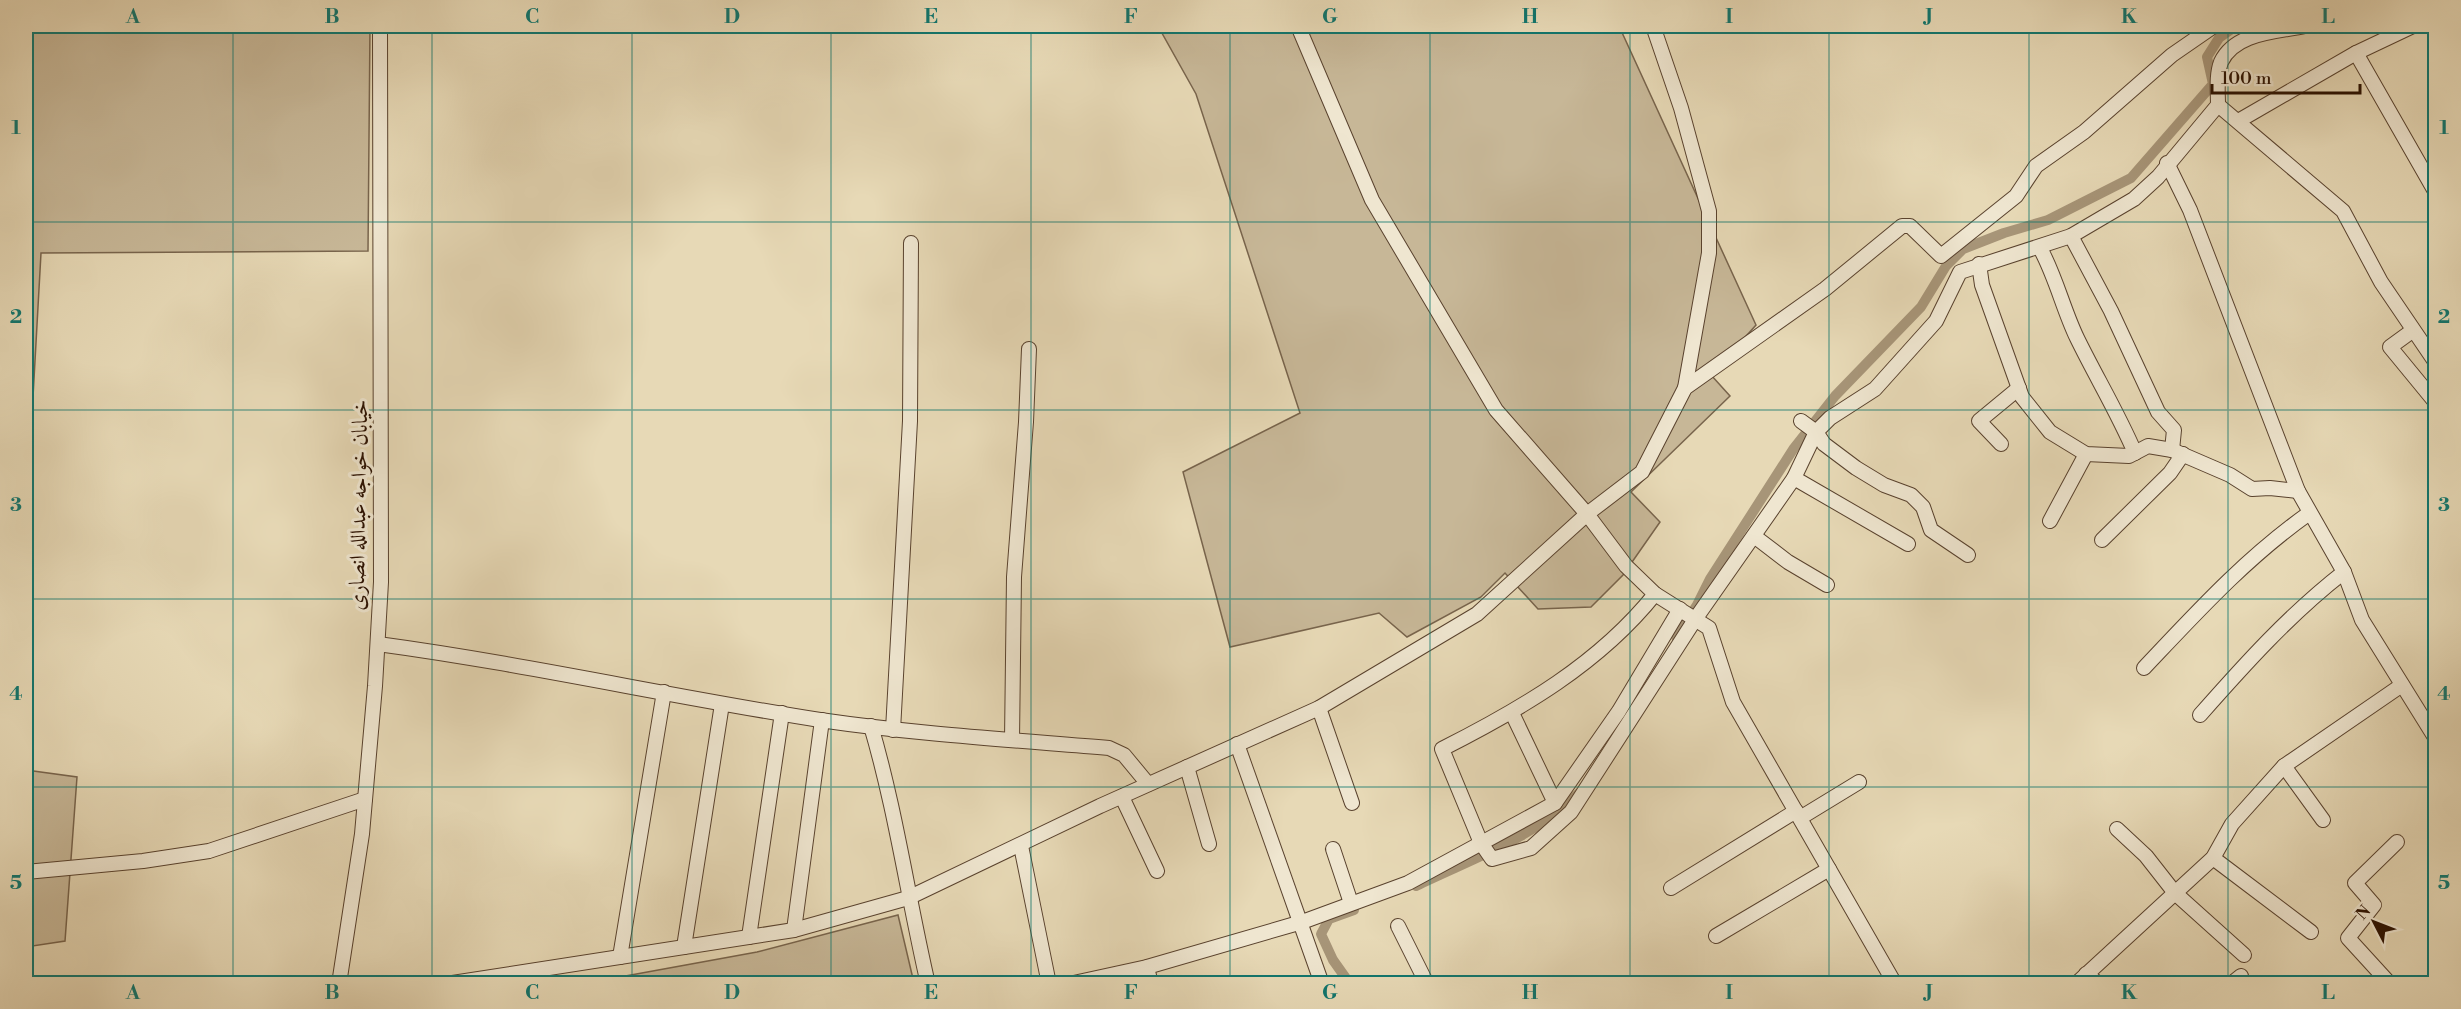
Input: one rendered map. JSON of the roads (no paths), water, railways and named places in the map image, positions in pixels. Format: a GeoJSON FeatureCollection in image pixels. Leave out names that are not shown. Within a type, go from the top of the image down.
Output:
{"type":"FeatureCollection","features":[{"type":"Feature","properties":{"kind":"street","name":"خیابان خواجه عبدالله انصاری"},"geometry":{"type":"LineString","coordinates":[[339,984],[365,799],[378,644],[381,491],[380,26]]}},
{"type":"Feature","properties":{"kind":"street"},"geometry":{"type":"LineString","coordinates":[[1298,26],[1372,200],[1496,410],[1587,514],[1626,566],[1655,594],[1709,628],[1733,702],[1895,984]]}},
{"type":"Feature","properties":{"kind":"street"},"geometry":{"type":"LineString","coordinates":[[446,984],[794,930],[908,898],[1122,796],[1319,708],[1477,614],[1587,514],[1642,472],[1685,388],[1709,254],[1709,211],[1681,108],[1653,26]]}},
{"type":"Feature","properties":{"kind":"street"},"geometry":{"type":"LineString","coordinates":[[1941,256],[2016,196],[2036,166],[2084,132],[2172,56],[2214,26]]}},
{"type":"Feature","properties":{"kind":"street"},"geometry":{"type":"LineString","coordinates":[[1655,594],[1603,650],[1512,713],[1442,749],[1481,843],[1492,859],[1531,848],[1572,812],[1696,618],[1794,478],[1816,432],[1830,418],[1875,389],[1936,321],[1960,272],[1979,264],[2040,248],[2071,236],[2134,199],[2158,177],[2167,163],[2218,105],[2218,76],[2222,62],[2232,48],[2245,40],[2305,26]]}},
{"type":"Feature","properties":{"kind":"street"},"geometry":{"type":"LineString","coordinates":[[2240,120],[2356,53],[2413,26]]}},
{"type":"Feature","properties":{"kind":"street"},"geometry":{"type":"LineString","coordinates":[[2356,53],[2436,194]]}},
{"type":"Feature","properties":{"kind":"street"},"geometry":{"type":"LineString","coordinates":[[2218,105],[2240,120],[2343,211],[2381,282],[2412,331],[2436,363]]}},
{"type":"Feature","properties":{"kind":"street"},"geometry":{"type":"LineString","coordinates":[[2167,163],[2190,210],[2308,514],[2344,572],[2362,620],[2402,685],[2429,722],[2436,739]]}},
{"type":"Feature","properties":{"kind":"street"},"geometry":{"type":"LineString","coordinates":[[1685,388],[1825,289],[1902,225],[1910,226],[1960,272]]}},
{"type":"Feature","properties":{"kind":"street"},"geometry":{"type":"LineString","coordinates":[[2071,236],[2111,311],[2158,412],[2174,430],[2177,452],[2170,473],[2102,540]]}},
{"type":"Feature","properties":{"kind":"street"},"geometry":{"type":"LineString","coordinates":[[893,730],[910,421],[911,243]]}},
{"type":"Feature","properties":{"kind":"street"},"geometry":{"type":"LineString","coordinates":[[2040,248],[2051,267],[2076,336],[2118,412],[2135,453]]}},
{"type":"Feature","properties":{"kind":"street"},"geometry":{"type":"LineString","coordinates":[[1979,264],[1982,285],[2022,397],[2050,432],[2086,454],[2129,456],[2148,447],[2177,452],[2230,475],[2252,489],[2298,491]]}},
{"type":"Feature","properties":{"kind":"street"},"geometry":{"type":"LineString","coordinates":[[2412,331],[2390,346],[2436,403]]}},
{"type":"Feature","properties":{"kind":"street"},"geometry":{"type":"LineString","coordinates":[[1011,740],[1014,577],[1029,350]]}},
{"type":"Feature","properties":{"kind":"street"},"geometry":{"type":"LineString","coordinates":[[2001,444],[1979,422],[2019,388]]}},
{"type":"Feature","properties":{"kind":"street"},"geometry":{"type":"LineString","coordinates":[[1801,421],[1816,432],[1824,444],[1856,468],[1884,485],[1911,495],[1923,507],[1931,530],[1968,555]]}},
{"type":"Feature","properties":{"kind":"street"},"geometry":{"type":"LineString","coordinates":[[2050,521],[2086,454]]}},
{"type":"Feature","properties":{"kind":"street"},"geometry":{"type":"LineString","coordinates":[[1794,478],[1908,544]]}},
{"type":"Feature","properties":{"kind":"street"},"geometry":{"type":"LineString","coordinates":[[2144,669],[2208,600],[2267,543],[2308,514]]}},
{"type":"Feature","properties":{"kind":"street"},"geometry":{"type":"LineString","coordinates":[[1754,536],[1788,562],[1827,585]]}},
{"type":"Feature","properties":{"kind":"street"},"geometry":{"type":"LineString","coordinates":[[2200,715],[2252,655],[2307,600],[2344,572]]}},
{"type":"Feature","properties":{"kind":"street"},"geometry":{"type":"LineString","coordinates":[[1069,984],[1147,967],[1302,922],[1408,883],[1555,803],[1619,711],[1680,609]]}},
{"type":"Feature","properties":{"kind":"street"},"geometry":{"type":"LineString","coordinates":[[378,644],[468,656],[722,704],[822,720],[893,730],[1109,748],[1124,755],[1148,784]]}},
{"type":"Feature","properties":{"kind":"street"},"geometry":{"type":"LineString","coordinates":[[2081,979],[2213,858],[2232,824],[2284,766],[2402,685]]}},
{"type":"Feature","properties":{"kind":"street"},"geometry":{"type":"LineString","coordinates":[[620,957],[664,692]]}},
{"type":"Feature","properties":{"kind":"street"},"geometry":{"type":"LineString","coordinates":[[684,947],[722,704]]}},
{"type":"Feature","properties":{"kind":"street"},"geometry":{"type":"LineString","coordinates":[[1319,708],[1352,803]]}},
{"type":"Feature","properties":{"kind":"street"},"geometry":{"type":"LineString","coordinates":[[1512,713],[1555,803]]}},
{"type":"Feature","properties":{"kind":"street"},"geometry":{"type":"LineString","coordinates":[[749,937],[782,714]]}},
{"type":"Feature","properties":{"kind":"street"},"geometry":{"type":"LineString","coordinates":[[794,930],[822,720]]}},
{"type":"Feature","properties":{"kind":"street"},"geometry":{"type":"LineString","coordinates":[[871,726],[889,788],[908,898],[928,984]]}},
{"type":"Feature","properties":{"kind":"street"},"geometry":{"type":"LineString","coordinates":[[1237,744],[1302,922],[1322,984]]}},
{"type":"Feature","properties":{"kind":"street"},"geometry":{"type":"LineString","coordinates":[[2284,766],[2323,820]]}},
{"type":"Feature","properties":{"kind":"street"},"geometry":{"type":"LineString","coordinates":[[1187,767],[1209,844]]}},
{"type":"Feature","properties":{"kind":"street"},"geometry":{"type":"LineString","coordinates":[[1671,888],[1798,814],[1859,782]]}},
{"type":"Feature","properties":{"kind":"street"},"geometry":{"type":"LineString","coordinates":[[1122,796],[1157,871]]}},
{"type":"Feature","properties":{"kind":"street"},"geometry":{"type":"LineString","coordinates":[[26,872],[143,861],[209,851],[365,799]]}},
{"type":"Feature","properties":{"kind":"street"},"geometry":{"type":"LineString","coordinates":[[2116,828],[2146,856],[2175,893],[2244,955]]}},
{"type":"Feature","properties":{"kind":"street"},"geometry":{"type":"LineString","coordinates":[[2390,984],[2348,938],[2374,904],[2355,883],[2397,842]]}},
{"type":"Feature","properties":{"kind":"street"},"geometry":{"type":"LineString","coordinates":[[1021,846],[1049,984]]}},
{"type":"Feature","properties":{"kind":"street"},"geometry":{"type":"LineString","coordinates":[[1333,849],[1351,903]]}},
{"type":"Feature","properties":{"kind":"street"},"geometry":{"type":"LineString","coordinates":[[2213,858],[2311,932]]}},
{"type":"Feature","properties":{"kind":"street"},"geometry":{"type":"LineString","coordinates":[[1716,936],[1829,869]]}},
{"type":"Feature","properties":{"kind":"street"},"geometry":{"type":"LineString","coordinates":[[1398,926],[1427,984]]}},
{"type":"Feature","properties":{"kind":"street"},"geometry":{"type":"LineString","coordinates":[[1147,967],[1151,984]]}},
{"type":"Feature","properties":{"kind":"street"},"geometry":{"type":"LineString","coordinates":[[2081,979],[2099,984]]}},
{"type":"Feature","properties":{"kind":"waterway"},"geometry":{"type":"LineString","coordinates":[[1676,637],[1697,605],[1710,579],[1794,448],[1835,396],[1921,307],[1946,266],[1963,249],[2004,233],[2048,220],[2131,178],[2213,84],[2207,57],[2219,38],[2236,26]]}},
{"type":"Feature","properties":{"kind":"waterway"},"geometry":{"type":"LineString","coordinates":[[1416,886],[1523,835],[1562,809],[1579,793]]}},
{"type":"Feature","properties":{"kind":"waterway"},"geometry":{"type":"LineString","coordinates":[[1350,984],[1333,960],[1321,934],[1329,919],[1354,910]]}}]}
